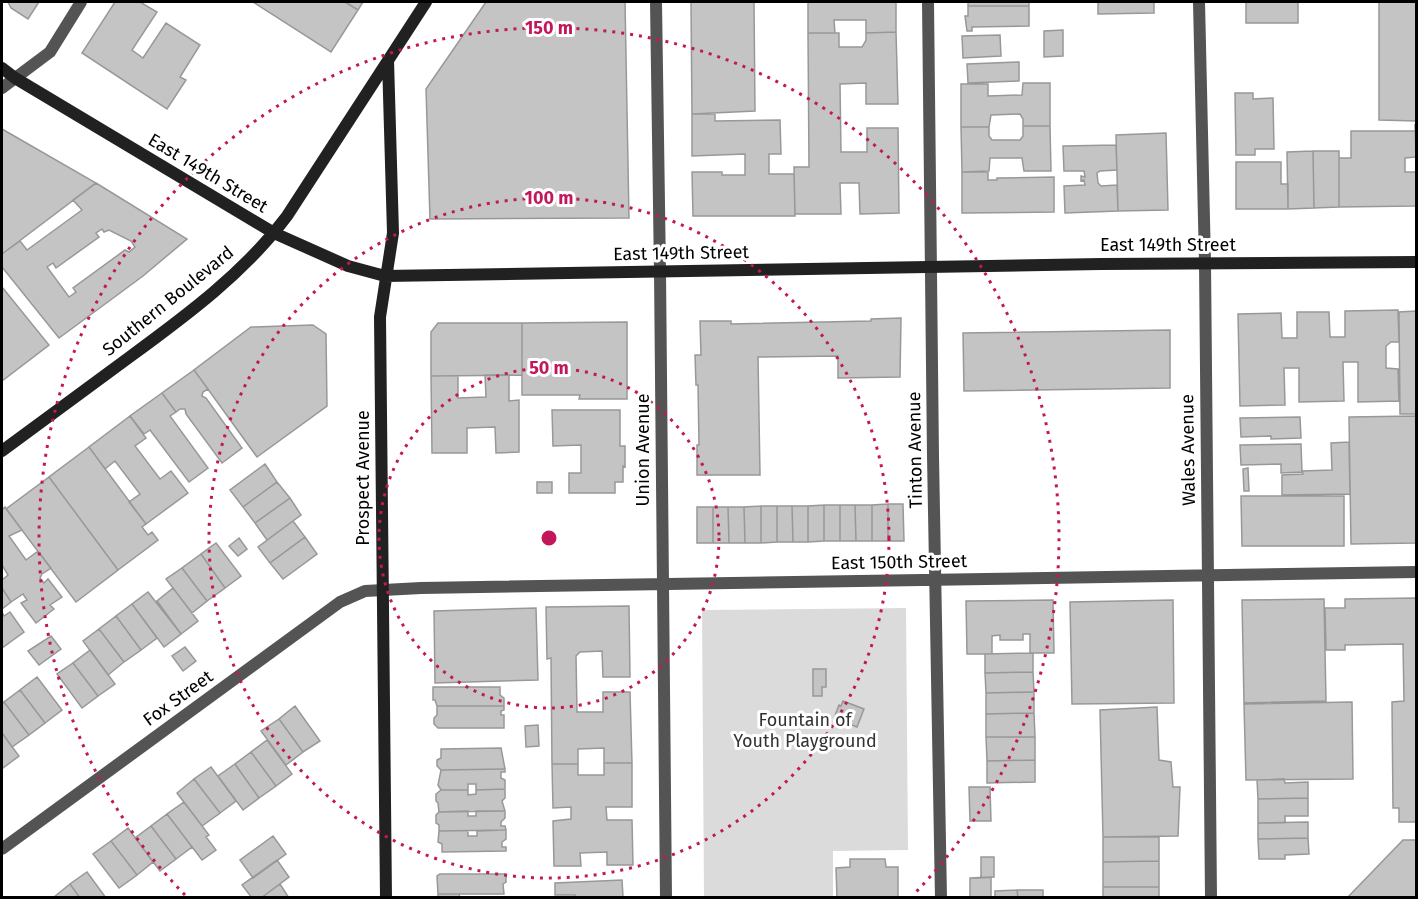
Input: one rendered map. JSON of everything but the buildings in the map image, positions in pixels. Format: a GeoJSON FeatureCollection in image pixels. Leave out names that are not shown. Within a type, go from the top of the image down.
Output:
{"type":"FeatureCollection","features":[{"type":"Feature","properties":{"kind":"main road","name":"Southern Boulevard"},"geometry":{"type":"LineString","coordinates":[[2,451],[191,311],[274,233],[294,206],[426,2]]}},
{"type":"Feature","properties":{"kind":"main road","name":"Prospect Avenue"},"geometry":{"type":"LineString","coordinates":[[386,897],[380,317],[393,233],[388,60]]}},
{"type":"Feature","properties":{"kind":"main road","name":"East 149th Street"},"geometry":{"type":"LineString","coordinates":[[2,68],[15,78],[274,233],[348,266],[385,276],[1204,263],[1416,262]]}},
{"type":"Feature","properties":{"kind":"street"},"geometry":{"type":"LineString","coordinates":[[2,88],[50,52],[81,2]]}},
{"type":"Feature","properties":{"kind":"street","name":"Union Avenue"},"geometry":{"type":"LineString","coordinates":[[656,2],[666,897]]}},
{"type":"Feature","properties":{"kind":"street","name":"Tinton Avenue"},"geometry":{"type":"LineString","coordinates":[[928,2],[941,897]]}},
{"type":"Feature","properties":{"kind":"street","name":"Wales Avenue"},"geometry":{"type":"LineString","coordinates":[[1199,2],[1212,897]]}},
{"type":"Feature","properties":{"kind":"street","name":"East 150th Street"},"geometry":{"type":"LineString","coordinates":[[382,589],[1416,572]]}},
{"type":"Feature","properties":{"kind":"street","name":"Fox Street"},"geometry":{"type":"LineString","coordinates":[[2,849],[340,602],[365,591],[382,589]]}},
{"type":"Feature","properties":{"kind":"green space","name":"Fountain of Youth Playground"},"geometry":{"type":"Polygon","coordinates":[[[906,608],[908,850],[833,851],[833,897],[704,897],[702,610],[906,608]]]}}]}
